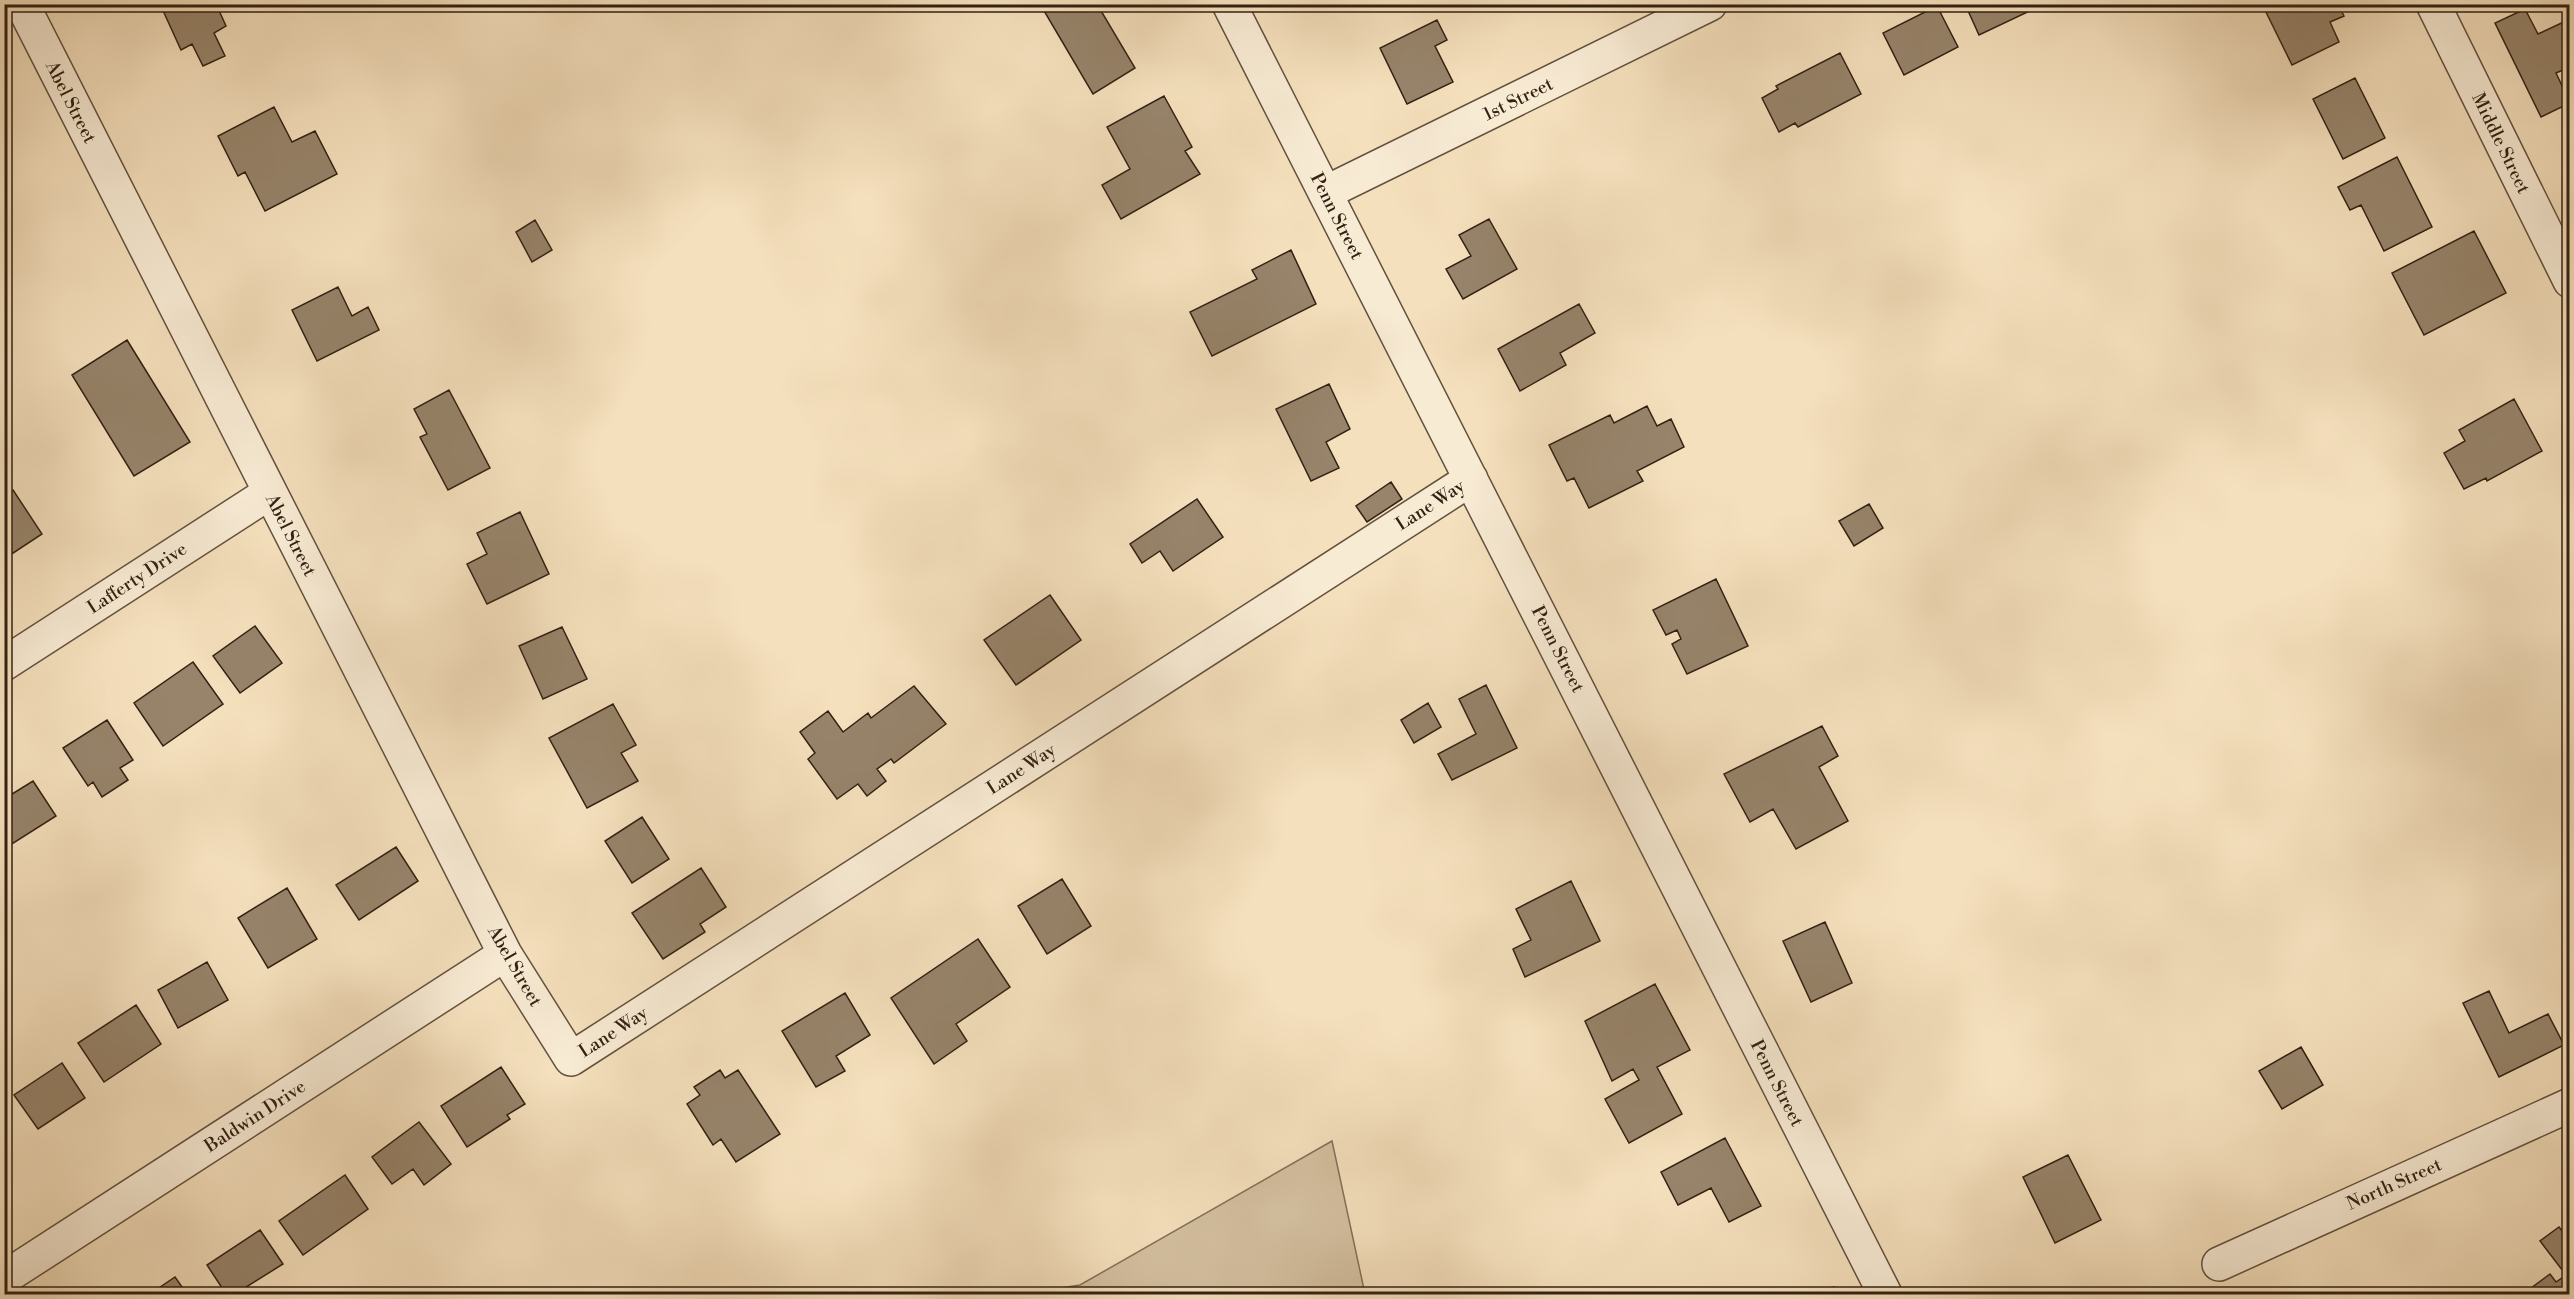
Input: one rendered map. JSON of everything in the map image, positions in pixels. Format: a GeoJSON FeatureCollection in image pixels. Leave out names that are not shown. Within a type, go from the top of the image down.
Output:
{"type":"FeatureCollection","features":[{"type":"Feature","properties":{"kind":"street","name":"Abel Street"},"geometry":{"type":"LineString","coordinates":[[22,4],[269,493],[506,954],[572,1059]]}},
{"type":"Feature","properties":{"kind":"street","name":"Penn Street"},"geometry":{"type":"LineString","coordinates":[[1229,4],[1885,1294]]}},
{"type":"Feature","properties":{"kind":"street","name":"1st Street"},"geometry":{"type":"LineString","coordinates":[[1325,193],[1710,4]]}},
{"type":"Feature","properties":{"kind":"street","name":"Middle Street"},"geometry":{"type":"LineString","coordinates":[[2433,4],[2570,281]]}},
{"type":"Feature","properties":{"kind":"street","name":"Lane Way"},"geometry":{"type":"LineString","coordinates":[[572,1059],[1471,479]]}},
{"type":"Feature","properties":{"kind":"street","name":"Lafferty Drive"},"geometry":{"type":"LineString","coordinates":[[4,664],[269,493]]}},
{"type":"Feature","properties":{"kind":"street","name":"Baldwin Drive"},"geometry":{"type":"LineString","coordinates":[[4,1278],[506,954]]}},
{"type":"Feature","properties":{"kind":"street","name":"North Street"},"geometry":{"type":"LineString","coordinates":[[2219,1264],[2570,1105]]}},
{"type":"Feature","properties":{"kind":"shaded area"},"geometry":{"type":"Polygon","coordinates":[[[1332,1141],[1365,1294],[1022,1294],[1080,1285],[1332,1141]]]}},
{"type":"Feature","properties":{"kind":"building"},"geometry":{"type":"Polygon","coordinates":[[[160,4],[216,4],[226,26],[214,33],[225,56],[203,66],[192,44],[181,50],[160,4]]]}},
{"type":"Feature","properties":{"kind":"building"},"geometry":{"type":"Polygon","coordinates":[[[1040,4],[1097,4],[1135,68],[1093,94],[1040,4]]]}},
{"type":"Feature","properties":{"kind":"building"},"geometry":{"type":"Polygon","coordinates":[[[1965,4],[2032,4],[2034,9],[1979,35],[1965,4]]]}},
{"type":"Feature","properties":{"kind":"building"},"geometry":{"type":"Polygon","coordinates":[[[2266,4],[2319,4],[2321,8],[2329,4],[2338,4],[2344,16],[2330,22],[2339,42],[2292,65],[2263,6],[2266,4]]]}},
{"type":"Feature","properties":{"kind":"building"},"geometry":{"type":"Polygon","coordinates":[[[1937,6],[1958,47],[1904,75],[1883,33],[1937,6]]]}},
{"type":"Feature","properties":{"kind":"building"},"geometry":{"type":"Polygon","coordinates":[[[2525,9],[2538,34],[2570,19],[2570,67],[2556,73],[2570,103],[2541,117],[2495,23],[2525,9]]]}},
{"type":"Feature","properties":{"kind":"building"},"geometry":{"type":"Polygon","coordinates":[[[1437,20],[1447,40],[1435,46],[1453,82],[1407,104],[1380,48],[1437,20]]]}},
{"type":"Feature","properties":{"kind":"building"},"geometry":{"type":"Polygon","coordinates":[[[1840,53],[1861,94],[1798,127],[1795,123],[1779,132],[1762,98],[1778,89],[1776,86],[1840,53]]]}},
{"type":"Feature","properties":{"kind":"building"},"geometry":{"type":"Polygon","coordinates":[[[2355,78],[2385,138],[2343,159],[2313,99],[2355,78]]]}},
{"type":"Feature","properties":{"kind":"building"},"geometry":{"type":"Polygon","coordinates":[[[1164,96],[1192,147],[1185,151],[1200,174],[1121,219],[1102,185],[1130,169],[1107,127],[1164,96]]]}},
{"type":"Feature","properties":{"kind":"building"},"geometry":{"type":"Polygon","coordinates":[[[274,107],[292,142],[315,131],[337,174],[265,211],[245,172],[238,176],[218,136],[274,107]]]}},
{"type":"Feature","properties":{"kind":"building"},"geometry":{"type":"Polygon","coordinates":[[[2397,157],[2432,227],[2384,251],[2361,205],[2350,210],[2338,187],[2397,157]]]}},
{"type":"Feature","properties":{"kind":"building"},"geometry":{"type":"Polygon","coordinates":[[[1489,219],[1517,269],[1463,299],[1446,269],[1471,256],[1459,235],[1489,219]]]}},
{"type":"Feature","properties":{"kind":"building"},"geometry":{"type":"Polygon","coordinates":[[[535,220],[552,250],[532,262],[516,232],[535,220]]]}},
{"type":"Feature","properties":{"kind":"building"},"geometry":{"type":"Polygon","coordinates":[[[2474,231],[2506,293],[2424,335],[2392,273],[2474,231]]]}},
{"type":"Feature","properties":{"kind":"building"},"geometry":{"type":"Polygon","coordinates":[[[1291,250],[1316,304],[1212,356],[1190,312],[1257,279],[1252,270],[1291,250]]]}},
{"type":"Feature","properties":{"kind":"building"},"geometry":{"type":"Polygon","coordinates":[[[338,287],[352,316],[368,307],[379,330],[317,361],[292,310],[338,287]]]}},
{"type":"Feature","properties":{"kind":"building"},"geometry":{"type":"Polygon","coordinates":[[[1579,304],[1595,333],[1560,353],[1566,365],[1520,391],[1498,349],[1579,304]]]}},
{"type":"Feature","properties":{"kind":"building"},"geometry":{"type":"Polygon","coordinates":[[[127,340],[190,442],[134,476],[72,375],[127,340]]]}},
{"type":"Feature","properties":{"kind":"building"},"geometry":{"type":"Polygon","coordinates":[[[1329,384],[1350,429],[1326,442],[1339,468],[1311,481],[1276,409],[1329,384]]]}},
{"type":"Feature","properties":{"kind":"building"},"geometry":{"type":"Polygon","coordinates":[[[449,390],[490,468],[448,490],[420,437],[427,434],[414,409],[449,390]]]}},
{"type":"Feature","properties":{"kind":"building"},"geometry":{"type":"Polygon","coordinates":[[[2514,399],[2542,451],[2487,481],[2486,478],[2464,489],[2444,453],[2465,441],[2459,430],[2514,399]]]}},
{"type":"Feature","properties":{"kind":"building"},"geometry":{"type":"Polygon","coordinates":[[[1647,406],[1657,426],[1671,419],[1684,447],[1637,471],[1643,481],[1589,508],[1574,478],[1567,481],[1549,445],[1610,415],[1614,423],[1647,406]]]}},
{"type":"Feature","properties":{"kind":"building"},"geometry":{"type":"Polygon","coordinates":[[[1391,482],[1402,499],[1367,522],[1356,506],[1391,482]]]}},
{"type":"Feature","properties":{"kind":"building"},"geometry":{"type":"Polygon","coordinates":[[[13,490],[42,534],[4,559],[4,496],[13,490]]]}},
{"type":"Feature","properties":{"kind":"building"},"geometry":{"type":"Polygon","coordinates":[[[1197,499],[1223,537],[1173,571],[1160,551],[1142,563],[1130,544],[1197,499]]]}},
{"type":"Feature","properties":{"kind":"building"},"geometry":{"type":"Polygon","coordinates":[[[1869,504],[1883,528],[1854,546],[1839,521],[1869,504]]]}},
{"type":"Feature","properties":{"kind":"building"},"geometry":{"type":"Polygon","coordinates":[[[520,512],[549,574],[487,604],[467,564],[487,554],[477,533],[520,512]]]}},
{"type":"Feature","properties":{"kind":"building"},"geometry":{"type":"Polygon","coordinates":[[[1716,579],[1748,646],[1687,674],[1672,644],[1681,639],[1677,630],[1666,635],[1653,610],[1716,579]]]}},
{"type":"Feature","properties":{"kind":"building"},"geometry":{"type":"Polygon","coordinates":[[[1050,595],[1081,640],[1016,685],[984,640],[1050,595]]]}},
{"type":"Feature","properties":{"kind":"building"},"geometry":{"type":"Polygon","coordinates":[[[255,626],[282,663],[240,693],[213,656],[255,626]]]}},
{"type":"Feature","properties":{"kind":"building"},"geometry":{"type":"Polygon","coordinates":[[[562,627],[587,679],[543,699],[519,646],[562,627]]]}},
{"type":"Feature","properties":{"kind":"building"},"geometry":{"type":"Polygon","coordinates":[[[193,662],[223,704],[163,746],[134,703],[193,662]]]}},
{"type":"Feature","properties":{"kind":"building"},"geometry":{"type":"Polygon","coordinates":[[[1486,685],[1517,748],[1452,780],[1438,754],[1476,734],[1459,699],[1486,685]]]}},
{"type":"Feature","properties":{"kind":"building"},"geometry":{"type":"Polygon","coordinates":[[[914,686],[946,724],[894,763],[891,759],[877,769],[886,781],[867,796],[858,784],[837,799],[808,759],[815,753],[800,732],[828,711],[843,732],[868,713],[871,718],[914,686]]]}},
{"type":"Feature","properties":{"kind":"building"},"geometry":{"type":"Polygon","coordinates":[[[1428,703],[1441,727],[1414,743],[1401,720],[1428,703]]]}},
{"type":"Feature","properties":{"kind":"building"},"geometry":{"type":"Polygon","coordinates":[[[613,704],[636,745],[621,753],[638,781],[587,808],[549,738],[613,704]]]}},
{"type":"Feature","properties":{"kind":"building"},"geometry":{"type":"Polygon","coordinates":[[[107,720],[133,760],[120,768],[128,780],[102,797],[93,782],[88,786],[63,748],[107,720]]]}},
{"type":"Feature","properties":{"kind":"building"},"geometry":{"type":"Polygon","coordinates":[[[1822,726],[1838,756],[1819,767],[1848,821],[1796,849],[1773,809],[1750,822],[1724,774],[1822,726]]]}},
{"type":"Feature","properties":{"kind":"building"},"geometry":{"type":"Polygon","coordinates":[[[33,781],[56,816],[4,849],[4,799],[33,781]]]}},
{"type":"Feature","properties":{"kind":"building"},"geometry":{"type":"Polygon","coordinates":[[[642,817],[669,859],[632,883],[605,841],[642,817]]]}},
{"type":"Feature","properties":{"kind":"building"},"geometry":{"type":"Polygon","coordinates":[[[396,847],[418,881],[359,920],[336,885],[396,847]]]}},
{"type":"Feature","properties":{"kind":"building"},"geometry":{"type":"Polygon","coordinates":[[[701,868],[726,907],[700,924],[705,932],[663,959],[632,913],[701,868]]]}},
{"type":"Feature","properties":{"kind":"building"},"geometry":{"type":"Polygon","coordinates":[[[1062,879],[1091,926],[1047,954],[1018,906],[1062,879]]]}},
{"type":"Feature","properties":{"kind":"building"},"geometry":{"type":"Polygon","coordinates":[[[1571,881],[1600,941],[1525,977],[1513,949],[1531,940],[1516,909],[1571,881]]]}},
{"type":"Feature","properties":{"kind":"building"},"geometry":{"type":"Polygon","coordinates":[[[287,888],[317,939],[268,968],[238,918],[287,888]]]}},
{"type":"Feature","properties":{"kind":"building"},"geometry":{"type":"Polygon","coordinates":[[[1825,922],[1852,983],[1811,1002],[1783,941],[1825,922]]]}},
{"type":"Feature","properties":{"kind":"building"},"geometry":{"type":"Polygon","coordinates":[[[978,939],[1010,987],[956,1024],[967,1041],[934,1064],[891,998],[978,939]]]}},
{"type":"Feature","properties":{"kind":"building"},"geometry":{"type":"Polygon","coordinates":[[[207,962],[228,1000],[178,1028],[158,990],[207,962]]]}},
{"type":"Feature","properties":{"kind":"building"},"geometry":{"type":"Polygon","coordinates":[[[1655,984],[1690,1050],[1657,1067],[1682,1114],[1629,1143],[1605,1099],[1639,1080],[1633,1069],[1612,1081],[1585,1021],[1655,984]]]}},
{"type":"Feature","properties":{"kind":"building"},"geometry":{"type":"Polygon","coordinates":[[[2489,991],[2509,1033],[2548,1014],[2564,1045],[2499,1077],[2463,1003],[2489,991]]]}},
{"type":"Feature","properties":{"kind":"building"},"geometry":{"type":"Polygon","coordinates":[[[845,993],[870,1035],[836,1056],[845,1071],[816,1087],[782,1031],[845,993]]]}},
{"type":"Feature","properties":{"kind":"building"},"geometry":{"type":"Polygon","coordinates":[[[136,1005],[161,1044],[104,1082],[78,1043],[136,1005]]]}},
{"type":"Feature","properties":{"kind":"building"},"geometry":{"type":"Polygon","coordinates":[[[2301,1047],[2323,1085],[2282,1109],[2259,1071],[2301,1047]]]}},
{"type":"Feature","properties":{"kind":"building"},"geometry":{"type":"Polygon","coordinates":[[[62,1063],[85,1098],[38,1129],[14,1095],[62,1063]]]}},
{"type":"Feature","properties":{"kind":"building"},"geometry":{"type":"Polygon","coordinates":[[[501,1067],[525,1104],[507,1115],[510,1119],[467,1147],[441,1106],[501,1067]]]}},
{"type":"Feature","properties":{"kind":"building"},"geometry":{"type":"Polygon","coordinates":[[[720,1070],[725,1078],[738,1070],[780,1134],[736,1162],[721,1139],[713,1145],[687,1104],[700,1095],[694,1087],[720,1070]]]}},
{"type":"Feature","properties":{"kind":"building"},"geometry":{"type":"Polygon","coordinates":[[[419,1122],[451,1164],[424,1185],[413,1169],[392,1184],[372,1157],[419,1122]]]}},
{"type":"Feature","properties":{"kind":"building"},"geometry":{"type":"Polygon","coordinates":[[[1725,1138],[1761,1206],[1729,1222],[1711,1188],[1678,1205],[1661,1172],[1725,1138]]]}},
{"type":"Feature","properties":{"kind":"building"},"geometry":{"type":"Polygon","coordinates":[[[2068,1155],[2101,1220],[2055,1243],[2023,1177],[2068,1155]]]}},
{"type":"Feature","properties":{"kind":"building"},"geometry":{"type":"Polygon","coordinates":[[[345,1175],[368,1209],[303,1255],[279,1221],[345,1175]]]}},
{"type":"Feature","properties":{"kind":"building"},"geometry":{"type":"Polygon","coordinates":[[[2559,1227],[2570,1241],[2570,1294],[2523,1294],[2550,1274],[2556,1282],[2566,1275],[2540,1241],[2559,1227]]]}},
{"type":"Feature","properties":{"kind":"building"},"geometry":{"type":"Polygon","coordinates":[[[260,1230],[283,1264],[235,1294],[226,1294],[207,1265],[260,1230]]]}},
{"type":"Feature","properties":{"kind":"building"},"geometry":{"type":"Polygon","coordinates":[[[175,1277],[187,1294],[150,1294],[175,1277]]]}},
{"type":"Feature","properties":{"kind":"building"},"geometry":{"type":"Polygon","coordinates":[[[1834,1287],[1838,1294],[1819,1294],[1834,1287]]]}}]}
